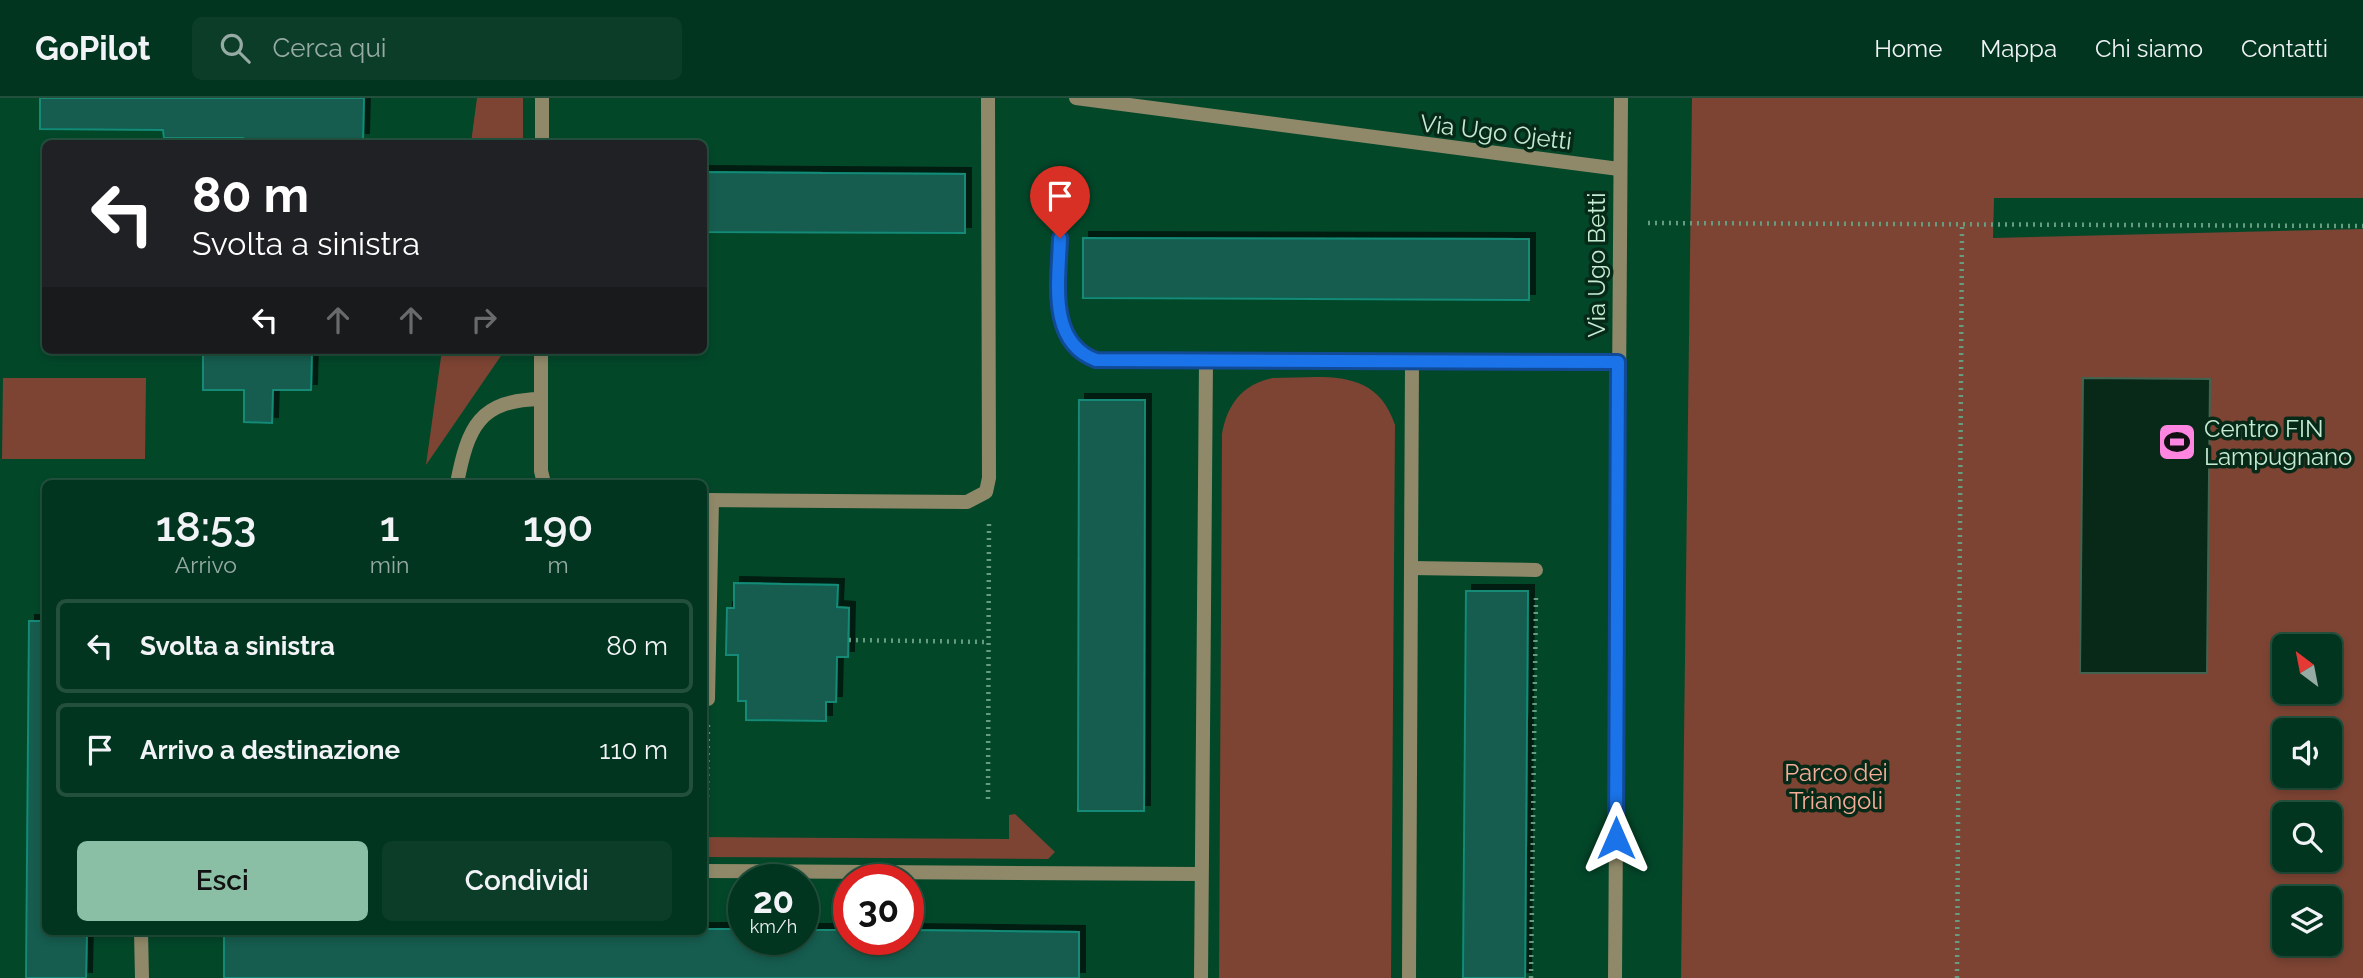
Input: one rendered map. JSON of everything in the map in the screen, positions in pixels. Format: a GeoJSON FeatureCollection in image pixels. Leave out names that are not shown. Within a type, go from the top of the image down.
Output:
{"type":"FeatureCollection","features":[{"type":"Feature","properties":{"kind":"street"},"geometry":{"type":"LineString","coordinates":[[542,98],[542,140]]}},
{"type":"Feature","properties":{"kind":"street"},"geometry":{"type":"LineString","coordinates":[[709,699],[708,500],[967,502],[986,492],[989,478],[988,98]]}},
{"type":"Feature","properties":{"kind":"street","name":"Via Ugo Ojetti"},"geometry":{"type":"LineString","coordinates":[[1076,98],[1619,169]]}},
{"type":"Feature","properties":{"kind":"street","name":"Via Ugo Betti"},"geometry":{"type":"LineString","coordinates":[[1615,978],[1621,98]]}},
{"type":"Feature","properties":{"kind":"street"},"geometry":{"type":"LineString","coordinates":[[1060,238],[1062,326],[1069,343],[1082,355],[1096,360],[1618,362]]}},
{"type":"Feature","properties":{"kind":"street"},"geometry":{"type":"LineString","coordinates":[[541,354],[543,480]]}},
{"type":"Feature","properties":{"kind":"street"},"geometry":{"type":"LineString","coordinates":[[1201,978],[1206,361]]}},
{"type":"Feature","properties":{"kind":"street"},"geometry":{"type":"LineString","coordinates":[[1409,978],[1412,362]]}},
{"type":"Feature","properties":{"kind":"street"},"geometry":{"type":"LineString","coordinates":[[458,480],[463,454],[479,420],[492,407],[509,402],[541,399]]}},
{"type":"Feature","properties":{"kind":"street"},"geometry":{"type":"LineString","coordinates":[[1411,568],[1536,570]]}},
{"type":"Feature","properties":{"kind":"street"},"geometry":{"type":"LineString","coordinates":[[707,871],[1201,874]]}},
{"type":"Feature","properties":{"kind":"street"},"geometry":{"type":"LineString","coordinates":[[141,935],[142,978]]}},
{"type":"Feature","properties":{"kind":"path"},"geometry":{"type":"LineString","coordinates":[[1619,223],[2363,226]]}},
{"type":"Feature","properties":{"kind":"path"},"geometry":{"type":"LineString","coordinates":[[1957,978],[1962,226]]}},
{"type":"Feature","properties":{"kind":"path"},"geometry":{"type":"LineString","coordinates":[[986,492],[989,509],[989,799]]}},
{"type":"Feature","properties":{"kind":"path"},"geometry":{"type":"LineString","coordinates":[[1531,978],[1536,570]]}},
{"type":"Feature","properties":{"kind":"path"},"geometry":{"type":"LineString","coordinates":[[849,640],[989,642]]}},
{"type":"Feature","properties":{"kind":"path"},"geometry":{"type":"LineString","coordinates":[[707,764],[709,699]]}},
{"type":"Feature","properties":{"kind":"green space"},"geometry":{"type":"Polygon","coordinates":[[[477,98],[523,98],[523,140],[471,140],[477,98]]]}},
{"type":"Feature","properties":{"kind":"green space","name":"Parco dei Triangoli"},"geometry":{"type":"Polygon","coordinates":[[[1692,98],[2363,98],[2363,198],[1994,198],[1993,238],[2363,229],[2363,978],[1681,978],[1692,98]]]}},
{"type":"Feature","properties":{"kind":"green space"},"geometry":{"type":"Polygon","coordinates":[[[441,354],[502,354],[426,465],[441,354]]]}},
{"type":"Feature","properties":{"kind":"green space"},"geometry":{"type":"Polygon","coordinates":[[[1329,377],[1361,384],[1375,393],[1386,406],[1395,425],[1391,978],[1219,978],[1222,434],[1228,414],[1238,397],[1253,385],[1273,378],[1329,377]]]}},
{"type":"Feature","properties":{"kind":"green space"},"geometry":{"type":"Polygon","coordinates":[[[3,378],[146,378],[145,459],[2,459],[3,378]]]}},
{"type":"Feature","properties":{"kind":"green space"},"geometry":{"type":"Polygon","coordinates":[[[1015,814],[1055,852],[1048,859],[707,857],[707,837],[1009,839],[1009,815],[1015,814]]]}},
{"type":"Feature","properties":{"kind":"shaded area"},"geometry":{"type":"Polygon","coordinates":[[[2083,378],[2210,379],[2207,673],[2080,673],[2083,378]]]}},
{"type":"Feature","properties":{"kind":"building"},"geometry":{"type":"Polygon","coordinates":[[[40,98],[364,98],[363,139],[164,138],[163,130],[40,129],[40,98]]]}},
{"type":"Feature","properties":{"kind":"building"},"geometry":{"type":"Polygon","coordinates":[[[707,172],[965,174],[965,233],[707,232],[707,172]]]}},
{"type":"Feature","properties":{"kind":"building"},"geometry":{"type":"Polygon","coordinates":[[[1083,238],[1529,239],[1529,300],[1083,298],[1083,238]]]}},
{"type":"Feature","properties":{"kind":"building"},"geometry":{"type":"Polygon","coordinates":[[[203,354],[312,354],[311,390],[273,390],[272,423],[244,422],[244,390],[203,390],[203,354]]]}},
{"type":"Feature","properties":{"kind":"building"},"geometry":{"type":"Polygon","coordinates":[[[1079,400],[1145,400],[1144,811],[1078,811],[1079,400]]]}},
{"type":"Feature","properties":{"kind":"building"},"geometry":{"type":"Polygon","coordinates":[[[734,583],[838,585],[837,607],[849,608],[848,657],[837,657],[836,702],[826,702],[826,721],[746,720],[746,701],[738,701],[738,655],[726,655],[727,608],[734,608],[734,583]]]}},
{"type":"Feature","properties":{"kind":"building"},"geometry":{"type":"Polygon","coordinates":[[[1466,591],[1528,591],[1525,978],[1463,978],[1466,591]]]}},
{"type":"Feature","properties":{"kind":"building"},"geometry":{"type":"Polygon","coordinates":[[[29,621],[42,621],[42,935],[87,935],[86,978],[26,978],[29,621]]]}},
{"type":"Feature","properties":{"kind":"building"},"geometry":{"type":"Polygon","coordinates":[[[707,929],[728,929],[728,955],[819,955],[819,930],[833,930],[833,955],[924,955],[924,930],[1079,932],[1079,978],[224,978],[224,935],[707,935],[707,929]]]}},
{"type":"Feature","properties":{"kind":"place","name":"Centro FIN Lampugnano"},"geometry":{"type":"Point","coordinates":[2177,442]}},
{"type":"Feature","properties":{"kind":"route"},"geometry":{"type":"LineString","coordinates":[[1060,238],[1059,306],[1062,326],[1069,343],[1082,355],[1096,360],[1618,362],[1616,838]]}}]}
